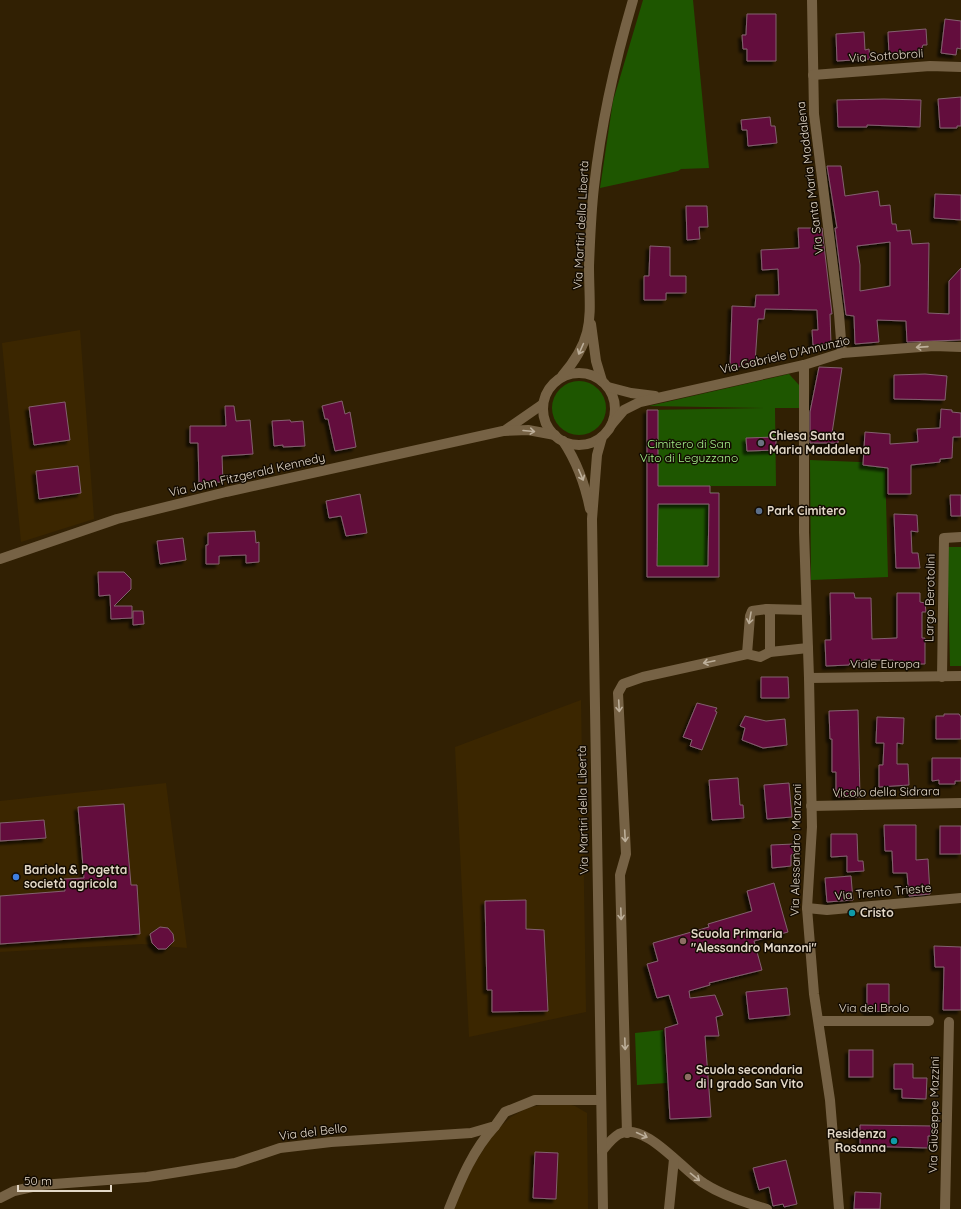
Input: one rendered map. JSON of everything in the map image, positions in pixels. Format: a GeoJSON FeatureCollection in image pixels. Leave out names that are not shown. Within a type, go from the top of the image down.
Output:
{"type":"FeatureCollection","features":[{"type":"Feature","properties":{"kind":"street","name":"Via Martiri della Libertà"},"geometry":{"type":"LineString","coordinates":[[562,376],[575,362],[583,348],[591,318],[589,266],[594,188],[609,96],[633,0]]}},
{"type":"Feature","properties":{"kind":"street","name":"Via Santa Maria Maddalena"},"geometry":{"type":"LineString","coordinates":[[812,0],[813,75],[817,142],[835,277],[842,353]]}},
{"type":"Feature","properties":{"kind":"street","name":"Via Sottobroli"},"geometry":{"type":"LineString","coordinates":[[813,75],[930,66],[961,67]]}},
{"type":"Feature","properties":{"kind":"street"},"geometry":{"type":"LineString","coordinates":[[591,318],[596,361],[605,384],[614,399],[615,412],[612,424],[602,436],[593,442],[583,445],[573,444],[559,438],[545,421],[543,404],[550,388],[562,376],[575,373],[585,373],[605,384]]}},
{"type":"Feature","properties":{"kind":"street","name":"Via Gabriele D'Annunzio"},"geometry":{"type":"LineString","coordinates":[[612,424],[619,414],[632,406],[664,396],[804,365],[842,353],[934,346],[961,347]]}},
{"type":"Feature","properties":{"kind":"street","name":"Via Alessandro Manzoni"},"geometry":{"type":"LineString","coordinates":[[804,365],[806,610],[809,678],[811,806],[810,866],[807,908],[814,994],[830,1100],[839,1209]]}},
{"type":"Feature","properties":{"kind":"street","name":"Via Gabriele D'Annunzio"},"geometry":{"type":"LineString","coordinates":[[605,384],[631,394],[664,396]]}},
{"type":"Feature","properties":{"kind":"street","name":"Via John Fitzgerald Kennedy"},"geometry":{"type":"LineString","coordinates":[[503,432],[543,404]]}},
{"type":"Feature","properties":{"kind":"street","name":"Via John Fitzgerald Kennedy"},"geometry":{"type":"LineString","coordinates":[[0,559],[117,519],[226,492],[503,432],[528,430],[559,438]]}},
{"type":"Feature","properties":{"kind":"street","name":"Via Martiri della Libertà"},"geometry":{"type":"LineString","coordinates":[[602,436],[598,455],[592,519],[600,1100],[603,1209]]}},
{"type":"Feature","properties":{"kind":"street","name":"Via Martiri della Libertà"},"geometry":{"type":"LineString","coordinates":[[559,438],[572,455],[584,484],[592,519]]}},
{"type":"Feature","properties":{"kind":"street","name":"Largo Berotolini"},"geometry":{"type":"LineString","coordinates":[[942,677],[944,538],[961,537]]}},
{"type":"Feature","properties":{"kind":"street"},"geometry":{"type":"LineString","coordinates":[[747,654],[750,616],[752,611],[767,609],[806,610]]}},
{"type":"Feature","properties":{"kind":"street"},"geometry":{"type":"LineString","coordinates":[[767,609],[770,614],[770,652]]}},
{"type":"Feature","properties":{"kind":"street"},"geometry":{"type":"LineString","coordinates":[[627,1133],[620,875],[626,854],[618,693],[624,684],[643,676],[747,654],[760,657],[770,652],[808,648]]}},
{"type":"Feature","properties":{"kind":"street","name":"Viale Europa"},"geometry":{"type":"LineString","coordinates":[[809,678],[961,676]]}},
{"type":"Feature","properties":{"kind":"street","name":"Vicolo della Sidrara"},"geometry":{"type":"LineString","coordinates":[[811,806],[961,803]]}},
{"type":"Feature","properties":{"kind":"street","name":"Via Trento Trieste"},"geometry":{"type":"LineString","coordinates":[[807,908],[827,910],[961,898]]}},
{"type":"Feature","properties":{"kind":"street","name":"Via del Brolo"},"geometry":{"type":"LineString","coordinates":[[819,1021],[929,1021]]}},
{"type":"Feature","properties":{"kind":"street","name":"Via Giuseppe Mazzini"},"geometry":{"type":"LineString","coordinates":[[945,1209],[948,1022]]}},
{"type":"Feature","properties":{"kind":"street"},"geometry":{"type":"LineString","coordinates":[[449,1209],[466,1168],[483,1138],[495,1126],[505,1112],[535,1100],[600,1100]]}},
{"type":"Feature","properties":{"kind":"street","name":"Via del Bello"},"geometry":{"type":"LineString","coordinates":[[0,1198],[14,1191],[41,1185],[147,1177],[235,1164],[280,1148],[331,1142],[471,1133],[495,1126]]}},
{"type":"Feature","properties":{"kind":"street"},"geometry":{"type":"LineString","coordinates":[[602,1151],[620,1133],[636,1132],[656,1142],[705,1184],[741,1206],[767,1209]]}},
{"type":"Feature","properties":{"kind":"street"},"geometry":{"type":"LineString","coordinates":[[668,1209],[674,1159]]}},
{"type":"Feature","properties":{"kind":"shaded area"},"geometry":{"type":"Polygon","coordinates":[[[80,330],[94,519],[21,542],[2,343],[80,330]]]}},
{"type":"Feature","properties":{"kind":"shaded area"},"geometry":{"type":"Polygon","coordinates":[[[581,700],[586,1012],[469,1037],[455,747],[581,700]]]}},
{"type":"Feature","properties":{"kind":"shaded area"},"geometry":{"type":"Polygon","coordinates":[[[166,783],[187,948],[142,944],[0,952],[0,801],[166,783]]]}},
{"type":"Feature","properties":{"kind":"shaded area"},"geometry":{"type":"Polygon","coordinates":[[[564,1103],[575,1106],[587,1113],[588,1209],[453,1209],[472,1168],[494,1132],[511,1117],[527,1108],[546,1104],[564,1103]]]}},
{"type":"Feature","properties":{"kind":"green space"},"geometry":{"type":"Polygon","coordinates":[[[643,0],[693,0],[709,168],[681,169],[678,171],[600,188],[613,101],[643,0]]]}},
{"type":"Feature","properties":{"kind":"green space","name":"Cimitero di San Vito di Leguzzano"},"geometry":{"type":"Polygon","coordinates":[[[789,374],[799,385],[799,408],[775,408],[776,486],[710,486],[710,492],[719,493],[719,577],[647,577],[647,410],[768,408],[649,406],[789,374]]]}},
{"type":"Feature","properties":{"kind":"green space"},"geometry":{"type":"Polygon","coordinates":[[[579,381],[589,383],[598,389],[604,398],[606,408],[604,418],[598,427],[589,433],[579,435],[569,433],[560,427],[554,418],[552,408],[554,398],[560,389],[569,383],[579,381]]]}},
{"type":"Feature","properties":{"kind":"green space"},"geometry":{"type":"Polygon","coordinates":[[[810,460],[885,463],[888,577],[811,580],[810,460]]]}},
{"type":"Feature","properties":{"kind":"green space"},"geometry":{"type":"Polygon","coordinates":[[[947,547],[961,547],[961,666],[950,666],[947,547]]]}},
{"type":"Feature","properties":{"kind":"green space"},"geometry":{"type":"Polygon","coordinates":[[[663,1030],[667,1083],[637,1085],[635,1033],[663,1030]]]}},
{"type":"Feature","properties":{"kind":"building"},"geometry":{"type":"Polygon","coordinates":[[[747,14],[776,14],[776,61],[747,61],[747,49],[743,49],[742,35],[746,35],[747,14]]]}},
{"type":"Feature","properties":{"kind":"building"},"geometry":{"type":"Polygon","coordinates":[[[945,19],[961,21],[961,49],[957,48],[956,55],[941,53],[945,19]]]}},
{"type":"Feature","properties":{"kind":"building"},"geometry":{"type":"Polygon","coordinates":[[[926,29],[927,45],[923,45],[920,53],[889,55],[888,32],[926,29]]]}},
{"type":"Feature","properties":{"kind":"building"},"geometry":{"type":"Polygon","coordinates":[[[864,32],[865,50],[869,49],[870,59],[837,61],[836,34],[864,32]]]}},
{"type":"Feature","properties":{"kind":"building"},"geometry":{"type":"Polygon","coordinates":[[[961,97],[961,126],[957,126],[957,128],[940,128],[938,99],[961,97]]]}},
{"type":"Feature","properties":{"kind":"building"},"geometry":{"type":"Polygon","coordinates":[[[837,100],[921,100],[920,127],[867,125],[867,127],[838,127],[837,100]]]}},
{"type":"Feature","properties":{"kind":"building"},"geometry":{"type":"Polygon","coordinates":[[[770,117],[771,126],[775,126],[777,143],[748,146],[747,130],[742,130],[741,120],[770,117]]]}},
{"type":"Feature","properties":{"kind":"building"},"geometry":{"type":"Polygon","coordinates":[[[827,166],[841,166],[845,196],[878,191],[880,206],[890,205],[892,224],[896,224],[897,231],[910,230],[912,244],[929,243],[928,313],[949,314],[949,281],[961,268],[961,340],[907,342],[906,321],[877,320],[879,342],[855,344],[854,316],[846,315],[835,228],[837,228],[827,166]],[[890,242],[857,246],[860,265],[860,291],[890,286],[890,242]]]}},
{"type":"Feature","properties":{"kind":"building"},"geometry":{"type":"Polygon","coordinates":[[[935,194],[961,195],[961,220],[934,218],[935,194]]]}},
{"type":"Feature","properties":{"kind":"building"},"geometry":{"type":"Polygon","coordinates":[[[686,206],[707,206],[708,227],[699,227],[700,239],[687,240],[686,206]]]}},
{"type":"Feature","properties":{"kind":"building"},"geometry":{"type":"Polygon","coordinates":[[[798,228],[822,228],[832,314],[830,314],[831,344],[813,345],[812,330],[818,330],[817,310],[765,309],[764,319],[758,319],[755,363],[730,369],[732,306],[755,307],[756,295],[779,295],[778,269],[762,270],[761,250],[799,248],[798,228]]]}},
{"type":"Feature","properties":{"kind":"building"},"geometry":{"type":"Polygon","coordinates":[[[650,246],[670,247],[670,276],[686,276],[686,293],[666,293],[666,300],[644,300],[644,276],[649,276],[650,246]]]}},
{"type":"Feature","properties":{"kind":"building"},"geometry":{"type":"Polygon","coordinates":[[[819,367],[842,368],[832,433],[839,433],[838,443],[810,443],[810,412],[819,367]]]}},
{"type":"Feature","properties":{"kind":"building"},"geometry":{"type":"Polygon","coordinates":[[[925,374],[947,376],[945,400],[894,399],[894,375],[925,374]]]}},
{"type":"Feature","properties":{"kind":"building"},"geometry":{"type":"Polygon","coordinates":[[[342,401],[345,414],[350,412],[356,447],[335,451],[328,419],[325,419],[322,406],[342,401]]]}},
{"type":"Feature","properties":{"kind":"building"},"geometry":{"type":"Polygon","coordinates":[[[65,402],[70,440],[34,445],[29,407],[65,402]]]}},
{"type":"Feature","properties":{"kind":"building"},"geometry":{"type":"Polygon","coordinates":[[[225,406],[234,406],[236,421],[250,420],[253,454],[222,456],[223,482],[199,483],[198,443],[190,443],[190,426],[226,426],[225,406]]]}},
{"type":"Feature","properties":{"kind":"building"},"geometry":{"type":"Polygon","coordinates":[[[941,409],[961,413],[961,437],[953,437],[952,458],[940,459],[940,462],[911,465],[911,494],[888,494],[888,468],[863,465],[865,432],[890,434],[890,444],[918,442],[917,429],[940,428],[941,409]]]}},
{"type":"Feature","properties":{"kind":"building"},"geometry":{"type":"Polygon","coordinates":[[[647,410],[658,410],[658,486],[710,486],[710,493],[719,493],[719,577],[647,577],[647,410]],[[658,504],[657,566],[708,566],[709,504],[658,504]]]}},
{"type":"Feature","properties":{"kind":"building"},"geometry":{"type":"Polygon","coordinates":[[[290,420],[291,422],[303,421],[305,446],[274,446],[272,421],[290,420]]]}},
{"type":"Feature","properties":{"kind":"building","name":"Chiesa Santa Maria Maddalena"},"geometry":{"type":"Polygon","coordinates":[[[776,437],[776,450],[747,451],[746,438],[776,437]]]}},
{"type":"Feature","properties":{"kind":"building"},"geometry":{"type":"Polygon","coordinates":[[[78,466],[81,493],[39,499],[36,471],[78,466]]]}},
{"type":"Feature","properties":{"kind":"building"},"geometry":{"type":"Polygon","coordinates":[[[360,494],[367,533],[346,536],[341,516],[329,518],[326,501],[360,494]]]}},
{"type":"Feature","properties":{"kind":"building"},"geometry":{"type":"Polygon","coordinates":[[[950,495],[961,495],[961,516],[951,516],[950,495]]]}},
{"type":"Feature","properties":{"kind":"building"},"geometry":{"type":"Polygon","coordinates":[[[894,514],[917,515],[918,532],[911,531],[912,553],[918,553],[920,568],[896,568],[894,514]]]}},
{"type":"Feature","properties":{"kind":"building"},"geometry":{"type":"Polygon","coordinates":[[[255,531],[256,543],[259,542],[259,562],[246,563],[246,555],[219,556],[219,564],[206,564],[206,545],[208,545],[208,533],[255,531]]]}},
{"type":"Feature","properties":{"kind":"building"},"geometry":{"type":"Polygon","coordinates":[[[183,538],[186,560],[160,564],[157,541],[183,538]]]}},
{"type":"Feature","properties":{"kind":"building"},"geometry":{"type":"Polygon","coordinates":[[[98,572],[124,572],[131,579],[131,589],[114,606],[132,606],[132,618],[111,619],[110,595],[99,596],[98,572]]]}},
{"type":"Feature","properties":{"kind":"building"},"geometry":{"type":"Polygon","coordinates":[[[830,593],[854,593],[855,598],[871,598],[872,639],[897,638],[897,593],[920,593],[920,602],[925,603],[926,612],[922,612],[922,638],[925,638],[925,664],[893,664],[893,660],[864,660],[864,663],[826,666],[825,640],[831,640],[830,593]]]}},
{"type":"Feature","properties":{"kind":"building"},"geometry":{"type":"Polygon","coordinates":[[[133,611],[143,611],[144,624],[133,625],[133,611]]]}},
{"type":"Feature","properties":{"kind":"building"},"geometry":{"type":"Polygon","coordinates":[[[761,677],[788,677],[789,698],[761,698],[761,677]]]}},
{"type":"Feature","properties":{"kind":"building"},"geometry":{"type":"Polygon","coordinates":[[[697,703],[717,708],[715,711],[717,712],[702,750],[690,746],[692,740],[683,737],[697,703]]]}},
{"type":"Feature","properties":{"kind":"building"},"geometry":{"type":"Polygon","coordinates":[[[858,710],[860,797],[836,797],[836,772],[832,772],[832,739],[830,739],[829,711],[858,710]]]}},
{"type":"Feature","properties":{"kind":"building"},"geometry":{"type":"Polygon","coordinates":[[[944,714],[959,714],[961,717],[961,739],[936,739],[936,716],[944,716],[944,714]]]}},
{"type":"Feature","properties":{"kind":"building"},"geometry":{"type":"Polygon","coordinates":[[[745,716],[766,721],[785,719],[787,745],[763,748],[742,740],[745,728],[740,726],[745,716]]]}},
{"type":"Feature","properties":{"kind":"building"},"geometry":{"type":"Polygon","coordinates":[[[877,717],[904,718],[903,744],[897,743],[897,764],[908,764],[909,785],[879,787],[879,765],[883,765],[884,743],[876,743],[877,717]]]}},
{"type":"Feature","properties":{"kind":"building"},"geometry":{"type":"Polygon","coordinates":[[[932,758],[961,758],[961,781],[955,781],[955,784],[939,784],[939,780],[932,781],[932,758]]]}},
{"type":"Feature","properties":{"kind":"building"},"geometry":{"type":"Polygon","coordinates":[[[738,778],[740,805],[743,805],[744,818],[712,820],[709,780],[738,778]]]}},
{"type":"Feature","properties":{"kind":"building"},"geometry":{"type":"Polygon","coordinates":[[[789,783],[792,817],[767,819],[764,785],[789,783]]]}},
{"type":"Feature","properties":{"kind":"building"},"geometry":{"type":"Polygon","coordinates":[[[124,804],[131,885],[137,885],[140,934],[0,944],[0,896],[65,891],[64,879],[84,878],[78,807],[124,804]]]}},
{"type":"Feature","properties":{"kind":"building"},"geometry":{"type":"Polygon","coordinates":[[[44,820],[46,838],[0,841],[0,823],[44,820]]]}},
{"type":"Feature","properties":{"kind":"building"},"geometry":{"type":"Polygon","coordinates":[[[884,825],[916,825],[916,860],[928,859],[930,894],[909,896],[907,873],[893,873],[892,851],[885,851],[884,825]]]}},
{"type":"Feature","properties":{"kind":"building"},"geometry":{"type":"Polygon","coordinates":[[[940,826],[961,826],[961,854],[940,854],[940,826]]]}},
{"type":"Feature","properties":{"kind":"building"},"geometry":{"type":"Polygon","coordinates":[[[831,834],[857,834],[858,861],[863,861],[864,871],[847,872],[847,856],[831,857],[831,834]]]}},
{"type":"Feature","properties":{"kind":"building"},"geometry":{"type":"Polygon","coordinates":[[[794,844],[794,854],[791,855],[791,866],[772,868],[771,845],[794,844]]]}},
{"type":"Feature","properties":{"kind":"building"},"geometry":{"type":"Polygon","coordinates":[[[851,876],[853,900],[827,902],[825,878],[851,876]]]}},
{"type":"Feature","properties":{"kind":"building"},"geometry":{"type":"Polygon","coordinates":[[[774,883],[788,932],[754,941],[762,970],[709,983],[710,985],[689,991],[690,998],[715,995],[723,1015],[716,1017],[719,1036],[705,1036],[711,1117],[670,1119],[665,1028],[678,1024],[669,995],[657,998],[647,964],[658,961],[653,943],[709,927],[708,924],[752,911],[747,891],[774,883]]]}},
{"type":"Feature","properties":{"kind":"building"},"geometry":{"type":"Polygon","coordinates":[[[526,900],[526,929],[544,930],[548,1011],[492,1012],[492,990],[487,990],[485,901],[526,900]]]}},
{"type":"Feature","properties":{"kind":"building"},"geometry":{"type":"Polygon","coordinates":[[[160,927],[168,928],[173,934],[174,941],[166,949],[158,949],[152,943],[150,934],[160,927]]]}},
{"type":"Feature","properties":{"kind":"building"},"geometry":{"type":"Polygon","coordinates":[[[934,946],[961,947],[961,1010],[943,1010],[944,967],[935,967],[934,946]]]}},
{"type":"Feature","properties":{"kind":"building"},"geometry":{"type":"Polygon","coordinates":[[[867,984],[889,984],[889,1011],[867,1012],[867,984]]]}},
{"type":"Feature","properties":{"kind":"building"},"geometry":{"type":"Polygon","coordinates":[[[787,988],[790,1015],[749,1019],[746,992],[787,988]]]}},
{"type":"Feature","properties":{"kind":"building"},"geometry":{"type":"Polygon","coordinates":[[[849,1050],[873,1050],[873,1077],[849,1077],[849,1050]]]}},
{"type":"Feature","properties":{"kind":"building"},"geometry":{"type":"Polygon","coordinates":[[[894,1064],[913,1064],[913,1078],[927,1078],[926,1099],[902,1098],[902,1089],[894,1089],[894,1064]]]}},
{"type":"Feature","properties":{"kind":"building","name":"Residenza Rosanna"},"geometry":{"type":"Polygon","coordinates":[[[860,1125],[934,1126],[934,1136],[928,1136],[928,1148],[860,1146],[860,1125]]]}},
{"type":"Feature","properties":{"kind":"building"},"geometry":{"type":"Polygon","coordinates":[[[535,1152],[558,1153],[556,1199],[533,1198],[535,1152]]]}},
{"type":"Feature","properties":{"kind":"building"},"geometry":{"type":"Polygon","coordinates":[[[786,1160],[797,1204],[784,1207],[783,1204],[773,1206],[769,1187],[759,1190],[753,1168],[786,1160]]]}},
{"type":"Feature","properties":{"kind":"building"},"geometry":{"type":"Polygon","coordinates":[[[855,1192],[881,1193],[880,1209],[854,1209],[855,1192]]]}},
{"type":"Feature","properties":{"kind":"place","name":"Chiesa Santa Maria Maddalena"},"geometry":{"type":"Point","coordinates":[761,443]}},
{"type":"Feature","properties":{"kind":"place","name":"Park Cimitero"},"geometry":{"type":"Point","coordinates":[759,511]}},
{"type":"Feature","properties":{"kind":"place","name":"Bariola & Pogetta società agricola"},"geometry":{"type":"Point","coordinates":[16,877]}},
{"type":"Feature","properties":{"kind":"place","name":"Cristo"},"geometry":{"type":"Point","coordinates":[852,913]}},
{"type":"Feature","properties":{"kind":"place","name":"Scuola Primaria \"Alessandro Manzoni\""},"geometry":{"type":"Point","coordinates":[683,941]}},
{"type":"Feature","properties":{"kind":"place","name":"Scuola secondaria di I grado San Vito"},"geometry":{"type":"Point","coordinates":[688,1077]}},
{"type":"Feature","properties":{"kind":"place","name":"Residenza Rosanna"},"geometry":{"type":"Point","coordinates":[894,1141]}}]}
